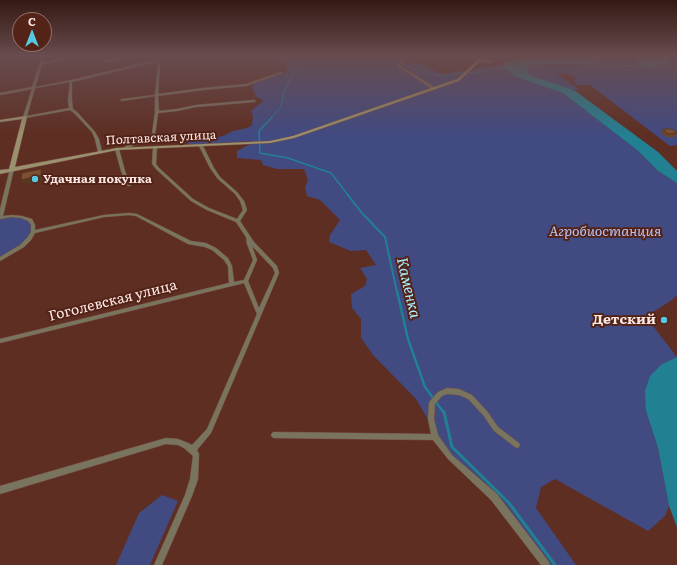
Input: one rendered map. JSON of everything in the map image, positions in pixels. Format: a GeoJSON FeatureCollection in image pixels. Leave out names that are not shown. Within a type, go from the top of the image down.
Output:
{"type":"FeatureCollection","features":[{"type":"Feature","properties":{"kind":"street"},"geometry":{"type":"LineString","coordinates":[[0,259],[22,246],[33,232],[33,225],[30,220],[12,216],[0,218],[25,117],[36,82]]}},
{"type":"Feature","properties":{"kind":"street"},"geometry":{"type":"LineString","coordinates":[[125,148],[154,134],[157,112],[157,82]]}},
{"type":"Feature","properties":{"kind":"street"},"geometry":{"type":"LineString","coordinates":[[122,100],[246,85],[254,82]]}},
{"type":"Feature","properties":{"kind":"street"},"geometry":{"type":"LineString","coordinates":[[425,82],[433,88]]}},
{"type":"Feature","properties":{"kind":"street","name":"Полтавская улица"},"geometry":{"type":"LineString","coordinates":[[0,172],[125,148],[155,148],[270,142],[294,137],[451,82]]}},
{"type":"Feature","properties":{"kind":"street"},"geometry":{"type":"LineString","coordinates":[[0,94],[71,83],[71,109],[93,132],[97,139],[100,152]]}},
{"type":"Feature","properties":{"kind":"street"},"geometry":{"type":"LineString","coordinates":[[157,112],[203,105],[254,101]]}},
{"type":"Feature","properties":{"kind":"street"},"geometry":{"type":"LineString","coordinates":[[0,121],[71,109]]}},
{"type":"Feature","properties":{"kind":"street"},"geometry":{"type":"LineString","coordinates":[[200,146],[219,178],[236,193],[242,201],[245,210],[238,221]]}},
{"type":"Feature","properties":{"kind":"street"},"geometry":{"type":"LineString","coordinates":[[155,148],[154,164],[192,200],[208,209],[238,221],[252,243],[275,267],[277,273],[209,431],[192,450]]}},
{"type":"Feature","properties":{"kind":"street"},"geometry":{"type":"LineString","coordinates":[[117,149],[123,171],[129,185]]}},
{"type":"Feature","properties":{"kind":"street"},"geometry":{"type":"LineString","coordinates":[[33,232],[104,216],[129,214],[137,215],[190,243],[206,245],[214,249],[226,259],[230,266],[232,285]]}},
{"type":"Feature","properties":{"kind":"street"},"geometry":{"type":"LineString","coordinates":[[248,236],[249,244],[255,260],[246,281],[259,313]]}},
{"type":"Feature","properties":{"kind":"street","name":"Гоголевская улица"},"geometry":{"type":"LineString","coordinates":[[0,341],[246,281]]}},
{"type":"Feature","properties":{"kind":"street"},"geometry":{"type":"LineString","coordinates":[[517,445],[496,429],[470,397],[459,392],[447,391],[440,394],[432,403],[431,419],[435,437],[450,457],[494,497],[546,565]]}},
{"type":"Feature","properties":{"kind":"street"},"geometry":{"type":"LineString","coordinates":[[274,434],[435,437]]}},
{"type":"Feature","properties":{"kind":"street"},"geometry":{"type":"LineString","coordinates":[[0,490],[166,441],[178,442],[196,454],[194,479],[158,565]]}},
{"type":"Feature","properties":{"kind":"green space","name":"Агробиостанция"},"geometry":{"type":"Polygon","coordinates":[[[537,82],[563,93],[637,150],[658,171],[677,183],[677,295],[672,300],[650,314],[653,326],[677,357],[662,364],[646,411],[658,448],[669,506],[665,516],[648,531],[555,479],[541,487],[536,508],[576,565],[546,565],[494,497],[450,457],[435,437],[427,418],[416,399],[373,355],[361,338],[361,319],[352,308],[351,294],[365,286],[367,279],[360,268],[376,265],[366,250],[351,251],[329,242],[330,235],[340,220],[320,200],[307,196],[305,188],[308,180],[304,169],[277,169],[263,165],[261,160],[237,158],[237,151],[253,141],[192,145],[187,143],[189,141],[223,136],[252,125],[253,116],[251,111],[263,101],[262,99],[256,97],[252,87],[256,83],[537,82]]]}},
{"type":"Feature","properties":{"kind":"green space"},"geometry":{"type":"Polygon","coordinates":[[[550,82],[569,82],[579,89],[574,90],[550,82]]]}},
{"type":"Feature","properties":{"kind":"green space"},"geometry":{"type":"Polygon","coordinates":[[[575,82],[677,82],[677,145],[670,146],[590,85],[577,85],[575,82]]]}},
{"type":"Feature","properties":{"kind":"green space"},"geometry":{"type":"Polygon","coordinates":[[[12,216],[30,220],[33,225],[29,239],[0,259],[0,218],[12,216]]]}},
{"type":"Feature","properties":{"kind":"green space"},"geometry":{"type":"Polygon","coordinates":[[[162,495],[178,501],[150,565],[116,565],[139,513],[162,495]]]}},
{"type":"Feature","properties":{"kind":"shaded area"},"geometry":{"type":"Polygon","coordinates":[[[532,82],[551,82],[574,90],[658,152],[677,171],[677,183],[658,171],[637,150],[563,93],[532,82]]]}},
{"type":"Feature","properties":{"kind":"shaded area"},"geometry":{"type":"Polygon","coordinates":[[[677,357],[677,527],[669,506],[658,448],[646,411],[645,391],[650,376],[662,364],[677,357]]]}},
{"type":"Feature","properties":{"kind":"building"},"geometry":{"type":"Polygon","coordinates":[[[663,129],[672,129],[677,133],[668,134],[663,129]]]}},
{"type":"Feature","properties":{"kind":"building"},"geometry":{"type":"Polygon","coordinates":[[[41,169],[41,175],[21,180],[22,173],[41,169]]]}},
{"type":"Feature","properties":{"kind":"waterway","name":"Каменка"},"geometry":{"type":"LineString","coordinates":[[271,118],[281,107],[284,92],[288,82]]}},
{"type":"Feature","properties":{"kind":"waterway","name":"Каменка"},"geometry":{"type":"LineString","coordinates":[[272,117],[259,131],[260,153],[288,158],[331,173],[348,195]]}},
{"type":"Feature","properties":{"kind":"waterway","name":"Каменка"},"geometry":{"type":"LineString","coordinates":[[347,194],[362,213],[385,237],[397,292]]}},
{"type":"Feature","properties":{"kind":"waterway","name":"Каменка"},"geometry":{"type":"LineString","coordinates":[[397,291],[408,339],[425,387],[444,413]]}},
{"type":"Feature","properties":{"kind":"waterway","name":"Каменка"},"geometry":{"type":"LineString","coordinates":[[444,412],[452,447],[509,503],[555,565]]}},
{"type":"Feature","properties":{"kind":"place","name":"Удачная покупка"},"geometry":{"type":"Point","coordinates":[35,179]}},
{"type":"Feature","properties":{"kind":"place","name":"Детский"},"geometry":{"type":"Point","coordinates":[664,320]}}]}
